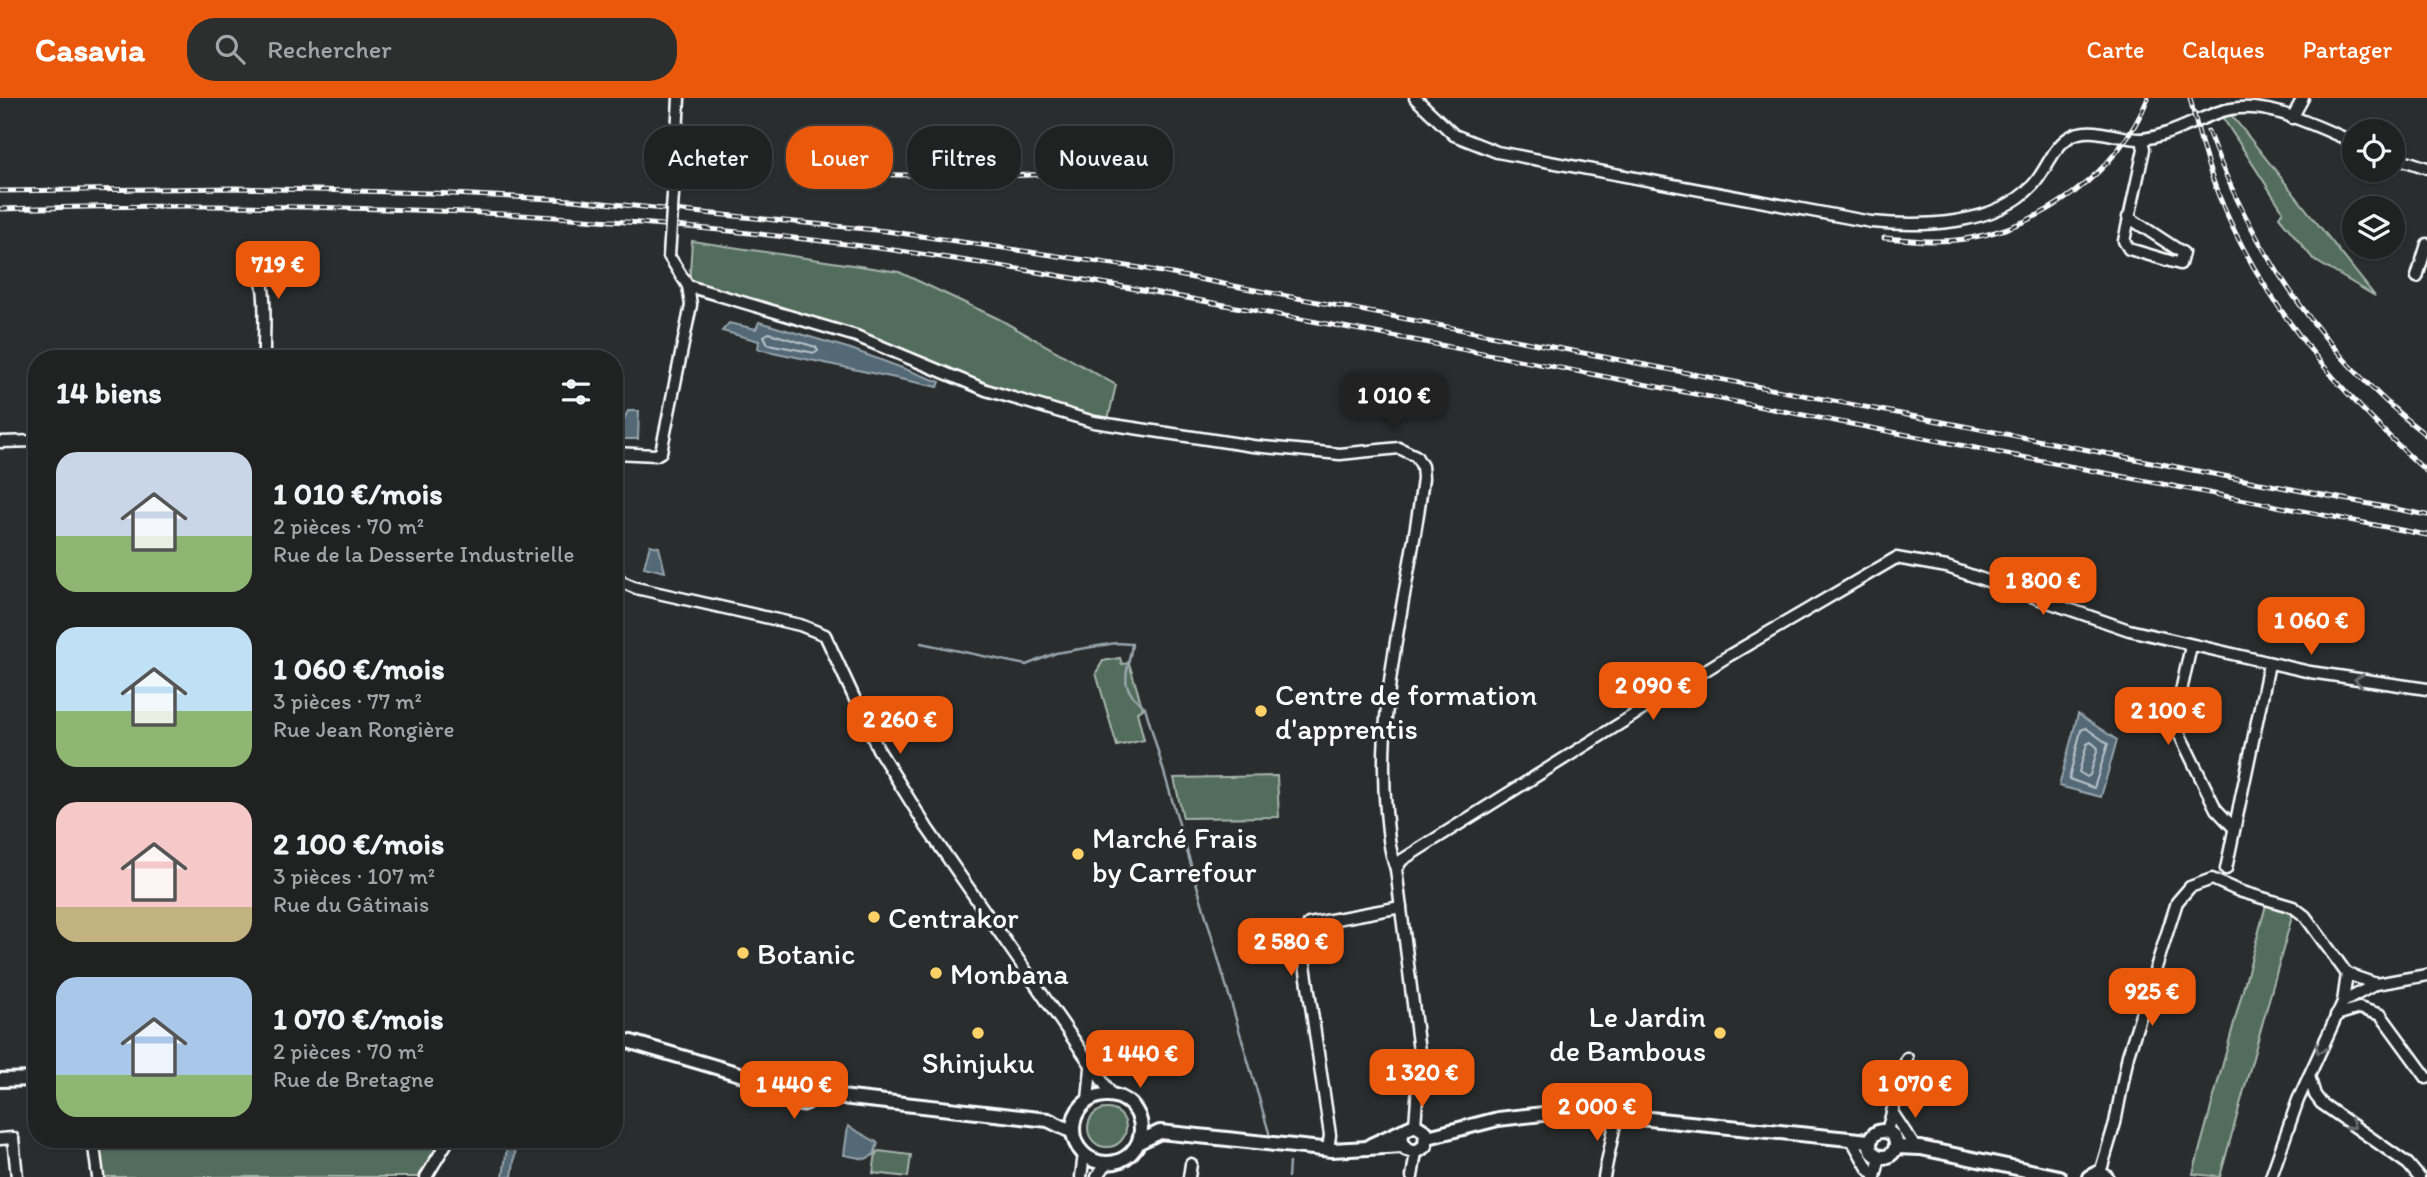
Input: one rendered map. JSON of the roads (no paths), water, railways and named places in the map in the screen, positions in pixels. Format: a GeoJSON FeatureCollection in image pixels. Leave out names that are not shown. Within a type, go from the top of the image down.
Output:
{"type":"FeatureCollection","features":[{"type":"Feature","properties":{"kind":"street"},"geometry":{"type":"LineString","coordinates":[[623,453],[656,455],[661,452],[691,305],[688,286],[669,256],[680,98]]}},
{"type":"Feature","properties":{"kind":"street"},"geometry":{"type":"LineString","coordinates":[[1415,98],[1454,135],[1497,152],[1891,224],[1951,222],[2010,203],[2033,186],[2063,143],[2073,136],[2090,132],[2142,139],[2249,101],[2342,137]]}},
{"type":"Feature","properties":{"kind":"street"},"geometry":{"type":"LineString","coordinates":[[2292,118],[2303,98]]}},
{"type":"Feature","properties":{"kind":"street"},"geometry":{"type":"LineString","coordinates":[[2128,217],[2182,254],[2180,264],[2129,249],[2124,242],[2128,217],[2144,149],[2142,139]]}},
{"type":"Feature","properties":{"kind":"street"},"geometry":{"type":"LineString","coordinates":[[2405,160],[2427,168]]}},
{"type":"Feature","properties":{"kind":"street"},"geometry":{"type":"LineString","coordinates":[[2417,277],[2427,244]]}},
{"type":"Feature","properties":{"kind":"street"},"geometry":{"type":"LineString","coordinates":[[252,260],[262,279],[264,350]]}},
{"type":"Feature","properties":{"kind":"street"},"geometry":{"type":"LineString","coordinates":[[688,286],[845,332],[986,390],[1094,422],[1253,446],[1340,454],[1389,448],[1412,452],[1421,463],[1423,478],[1394,643],[1382,761],[1389,844],[1396,869],[1420,1059],[1409,1127],[1403,1146]]}},
{"type":"Feature","properties":{"kind":"street"},"geometry":{"type":"LineString","coordinates":[[0,442],[28,441]]}},
{"type":"Feature","properties":{"kind":"street"},"geometry":{"type":"LineString","coordinates":[[1396,869],[1402,860],[1686,682],[1896,558],[1947,567],[2129,630],[2192,646],[2269,664],[2369,682],[2427,689]]}},
{"type":"Feature","properties":{"kind":"street"},"geometry":{"type":"LineString","coordinates":[[623,582],[636,588],[800,625],[825,635],[863,720],[927,828],[1091,1068],[1112,1094],[1129,1102],[1140,1119],[1160,1132],[1328,1150],[1403,1146],[1416,1152]]}},
{"type":"Feature","properties":{"kind":"street"},"geometry":{"type":"LineString","coordinates":[[2192,646],[2174,723],[2217,809],[2234,828]]}},
{"type":"Feature","properties":{"kind":"street"},"geometry":{"type":"LineString","coordinates":[[2226,869],[2269,664]]}},
{"type":"Feature","properties":{"kind":"street"},"geometry":{"type":"LineString","coordinates":[[2099,1176],[2115,1123],[2128,1055],[2177,902],[2185,891],[2203,880],[2212,879],[2301,912],[2347,979],[2343,1002],[2308,1075],[2271,1177]]}},
{"type":"Feature","properties":{"kind":"street"},"geometry":{"type":"LineString","coordinates":[[1328,1150],[1330,1135],[1302,944],[1304,935],[1309,924],[1401,907]]}},
{"type":"Feature","properties":{"kind":"street"},"geometry":{"type":"LineString","coordinates":[[2343,1002],[2376,984],[2427,975]]}},
{"type":"Feature","properties":{"kind":"street"},"geometry":{"type":"LineString","coordinates":[[2347,979],[2376,984]]}},
{"type":"Feature","properties":{"kind":"street"},"geometry":{"type":"LineString","coordinates":[[2336,1016],[2359,1008],[2381,1015],[2427,1078]]}},
{"type":"Feature","properties":{"kind":"street"},"geometry":{"type":"LineString","coordinates":[[623,1040],[787,1088]]}},
{"type":"Feature","properties":{"kind":"street"},"geometry":{"type":"LineString","coordinates":[[1887,1131],[1907,1058]]}},
{"type":"Feature","properties":{"kind":"street"},"geometry":{"type":"LineString","coordinates":[[1088,1100],[1091,1068]]}},
{"type":"Feature","properties":{"kind":"street"},"geometry":{"type":"LineString","coordinates":[[2308,1075],[2321,1104],[2403,1160],[2419,1177]]}},
{"type":"Feature","properties":{"kind":"street"},"geometry":{"type":"LineString","coordinates":[[795,1078],[806,1078],[813,1087],[814,1094],[808,1102],[798,1105],[789,1099],[787,1088],[795,1078]]}},
{"type":"Feature","properties":{"kind":"street"},"geometry":{"type":"LineString","coordinates":[[0,1080],[28,1079]]}},
{"type":"Feature","properties":{"kind":"street"},"geometry":{"type":"LineString","coordinates":[[814,1094],[834,1093],[1048,1120],[1075,1115]]}},
{"type":"Feature","properties":{"kind":"street"},"geometry":{"type":"LineString","coordinates":[[1081,1177],[1084,1154],[1073,1132],[1075,1115],[1088,1100],[1112,1094]]}},
{"type":"Feature","properties":{"kind":"street"},"geometry":{"type":"LineString","coordinates":[[1428,1137],[1499,1119],[1546,1112],[1617,1114],[1869,1141]]}},
{"type":"Feature","properties":{"kind":"street"},"geometry":{"type":"LineString","coordinates":[[1892,1112],[1915,1147]]}},
{"type":"Feature","properties":{"kind":"street"},"geometry":{"type":"LineString","coordinates":[[1604,1177],[1617,1114]]}},
{"type":"Feature","properties":{"kind":"street"},"geometry":{"type":"LineString","coordinates":[[1084,1154],[1107,1163],[1121,1161],[1132,1153],[1139,1142],[1140,1119]]}},
{"type":"Feature","properties":{"kind":"street"},"geometry":{"type":"LineString","coordinates":[[1048,1120],[1073,1132]]}},
{"type":"Feature","properties":{"kind":"street"},"geometry":{"type":"LineString","coordinates":[[1361,1149],[1409,1127],[1422,1127],[1428,1137],[1425,1146],[1416,1152],[1412,1177]]}},
{"type":"Feature","properties":{"kind":"street"},"geometry":{"type":"LineString","coordinates":[[1887,1131],[1894,1137],[1896,1147],[1890,1155],[1880,1157],[1871,1152],[1869,1141],[1876,1132],[1887,1131]]}},
{"type":"Feature","properties":{"kind":"street"},"geometry":{"type":"LineString","coordinates":[[1139,1142],[1160,1132]]}},
{"type":"Feature","properties":{"kind":"street"},"geometry":{"type":"LineString","coordinates":[[0,1139],[13,1138],[17,1177]]}},
{"type":"Feature","properties":{"kind":"street"},"geometry":{"type":"LineString","coordinates":[[1852,1140],[1869,1170],[1875,1175],[1880,1157]]}},
{"type":"Feature","properties":{"kind":"street"},"geometry":{"type":"LineString","coordinates":[[1896,1147],[1915,1147],[2059,1177]]}},
{"type":"Feature","properties":{"kind":"street"},"geometry":{"type":"LineString","coordinates":[[94,1148],[98,1177]]}},
{"type":"Feature","properties":{"kind":"street"},"geometry":{"type":"LineString","coordinates":[[426,1177],[444,1148]]}},
{"type":"Feature","properties":{"kind":"street"},"geometry":{"type":"LineString","coordinates":[[1097,1177],[1107,1163]]}},
{"type":"Feature","properties":{"kind":"street"},"geometry":{"type":"LineString","coordinates":[[1189,1177],[1191,1164]]}},
{"type":"Feature","properties":{"kind":"water"},"geometry":{"type":"Polygon","coordinates":[[[759,322],[851,349],[940,382],[938,387],[758,349],[759,341],[722,331],[729,323],[756,329],[759,322]]]}},
{"type":"Feature","properties":{"kind":"water"},"geometry":{"type":"Polygon","coordinates":[[[628,411],[639,411],[638,439],[623,439],[623,421],[628,411]]]}},
{"type":"Feature","properties":{"kind":"water"},"geometry":{"type":"Polygon","coordinates":[[[650,545],[659,547],[665,572],[644,567],[650,545]]]}},
{"type":"Feature","properties":{"kind":"water"},"geometry":{"type":"Polygon","coordinates":[[[2078,714],[2117,740],[2101,797],[2059,786],[2078,714]]]}},
{"type":"Feature","properties":{"kind":"water"},"geometry":{"type":"Polygon","coordinates":[[[848,1126],[878,1143],[874,1155],[865,1159],[844,1155],[848,1126]]]}},
{"type":"Feature","properties":{"kind":"water"},"geometry":{"type":"Polygon","coordinates":[[[507,1148],[516,1148],[512,1177],[503,1177],[507,1148]]]}},
{"type":"Feature","properties":{"kind":"waterway"},"geometry":{"type":"LineString","coordinates":[[921,643],[1026,665],[1056,653],[1116,643],[1132,644],[1127,685],[1130,692],[1145,707],[1270,1136]]}},
{"type":"Feature","properties":{"kind":"waterway"},"geometry":{"type":"LineString","coordinates":[[1288,1177],[1289,1163]]}},
{"type":"Feature","properties":{"kind":"railway"},"geometry":{"type":"LineString","coordinates":[[1884,238],[1935,241],[1965,239],[2023,222],[2050,208],[2075,192],[2118,150],[2135,125],[2148,98]]}},
{"type":"Feature","properties":{"kind":"railway"},"geometry":{"type":"LineString","coordinates":[[2190,98],[2214,184],[2237,236],[2258,274],[2281,310],[2335,379],[2427,472]]}},
{"type":"Feature","properties":{"kind":"railway"},"geometry":{"type":"LineString","coordinates":[[2208,131],[2247,219],[2296,299],[2356,372],[2427,436]]}},
{"type":"Feature","properties":{"kind":"railway"},"geometry":{"type":"LineString","coordinates":[[893,175],[1035,175]]}},
{"type":"Feature","properties":{"kind":"railway"},"geometry":{"type":"LineString","coordinates":[[0,191],[235,188],[432,193],[573,200],[886,231],[1141,268],[2427,515]]}},
{"type":"Feature","properties":{"kind":"railway"},"geometry":{"type":"LineString","coordinates":[[0,209],[222,206],[444,211],[666,225],[886,249],[1110,284],[1259,311],[2427,535]]}},
{"type":"Feature","properties":{"kind":"place","name":"Centre de formation d'apprentis"},"geometry":{"type":"Point","coordinates":[1261,711]}},
{"type":"Feature","properties":{"kind":"place","name":"Marché Frais by Carrefour"},"geometry":{"type":"Point","coordinates":[1078,854]}},
{"type":"Feature","properties":{"kind":"place","name":"Centrakor"},"geometry":{"type":"Point","coordinates":[874,917]}},
{"type":"Feature","properties":{"kind":"place","name":"Botanic"},"geometry":{"type":"Point","coordinates":[743,953]}},
{"type":"Feature","properties":{"kind":"place","name":"Monbana"},"geometry":{"type":"Point","coordinates":[936,973]}},
{"type":"Feature","properties":{"kind":"place","name":"Shinjuku"},"geometry":{"type":"Point","coordinates":[978,1033]}},
{"type":"Feature","properties":{"kind":"place","name":"Le Jardin de Bambous"},"geometry":{"type":"Point","coordinates":[1720,1033]}}]}
